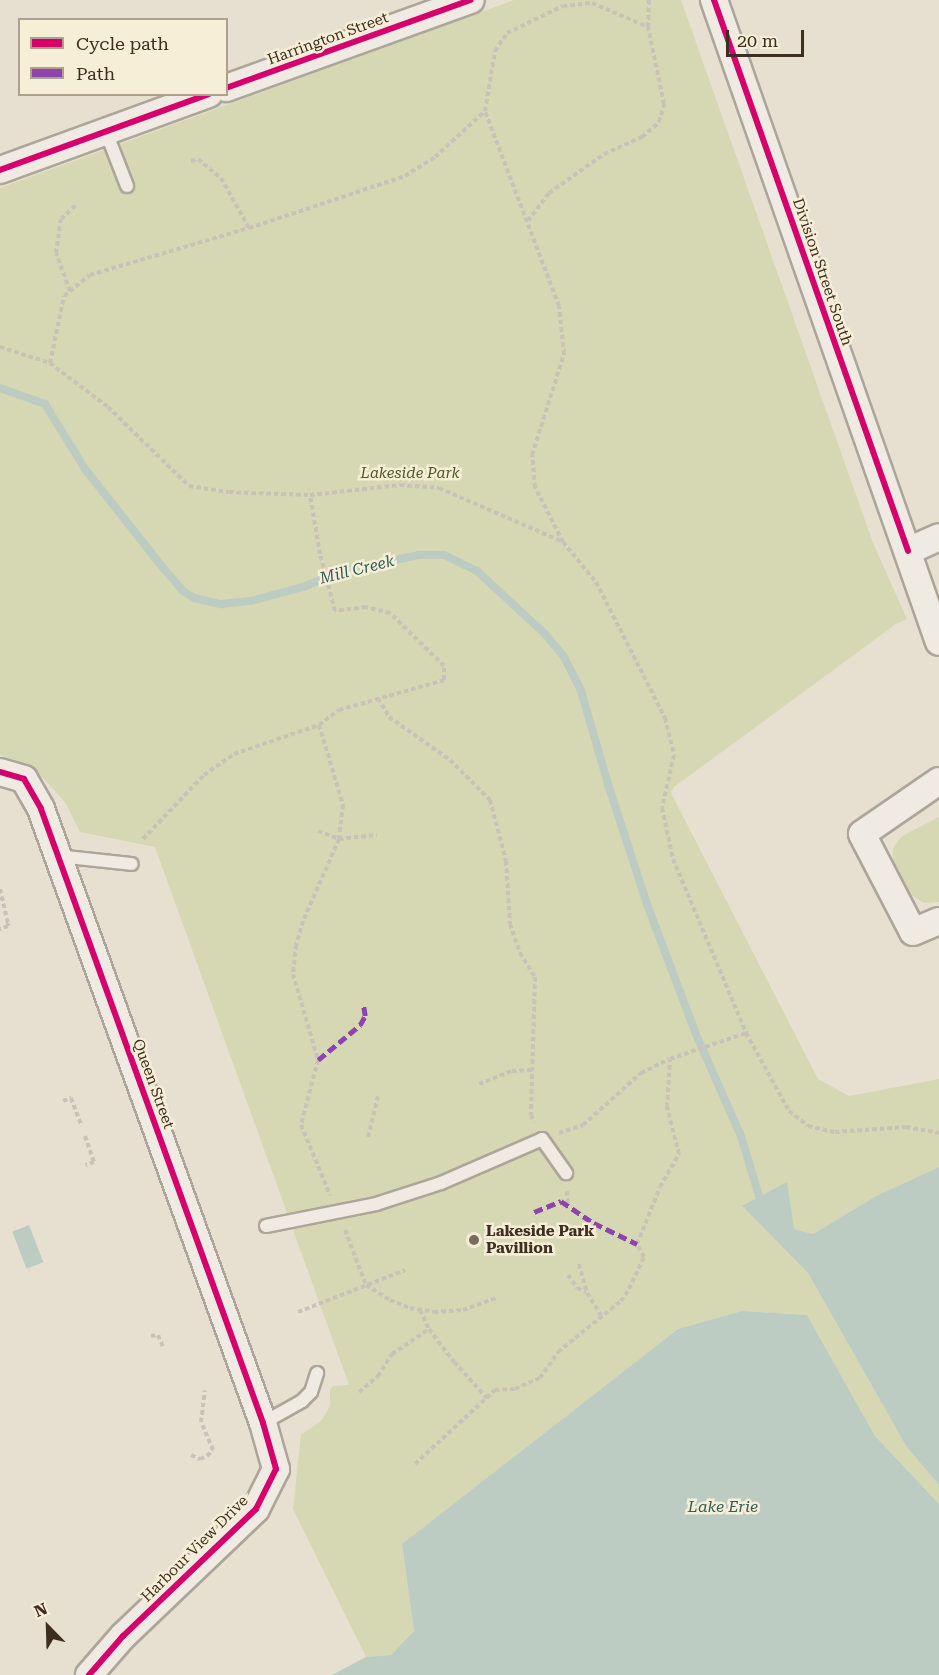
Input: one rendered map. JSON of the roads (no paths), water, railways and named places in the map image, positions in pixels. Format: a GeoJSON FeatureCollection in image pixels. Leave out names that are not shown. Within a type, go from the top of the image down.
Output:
{"type":"FeatureCollection","features":[{"type":"Feature","properties":{"kind":"street","name":"Harrington Street"},"geometry":{"type":"LineString","coordinates":[[228,87],[471,0]]}},
{"type":"Feature","properties":{"kind":"street","name":"Division Street South"},"geometry":{"type":"LineString","coordinates":[[714,0],[939,642]]}},
{"type":"Feature","properties":{"kind":"street"},"geometry":{"type":"LineString","coordinates":[[0,170],[204,96]]}},
{"type":"Feature","properties":{"kind":"street"},"geometry":{"type":"LineString","coordinates":[[908,551],[939,537]]}},
{"type":"Feature","properties":{"kind":"street","name":"Queen Street"},"geometry":{"type":"LineString","coordinates":[[0,772],[24,779],[41,809],[264,1423]]}},
{"type":"Feature","properties":{"kind":"street"},"geometry":{"type":"LineString","coordinates":[[939,781],[862,834],[913,932],[939,921]]}},
{"type":"Feature","properties":{"kind":"street","name":"Harbour View Drive"},"geometry":{"type":"LineString","coordinates":[[89,1675],[123,1636],[256,1509],[276,1469],[264,1423]]}},
{"type":"Feature","properties":{"kind":"lane"},"geometry":{"type":"LineString","coordinates":[[106,132],[127,186]]}},
{"type":"Feature","properties":{"kind":"lane"},"geometry":{"type":"LineString","coordinates":[[58,856],[132,864]]}},
{"type":"Feature","properties":{"kind":"lane"},"geometry":{"type":"LineString","coordinates":[[266,1226],[376,1204],[441,1183],[542,1139],[566,1173]]}},
{"type":"Feature","properties":{"kind":"lane"},"geometry":{"type":"LineString","coordinates":[[264,1423],[302,1401],[310,1392],[317,1373]]}},
{"type":"Feature","properties":{"kind":"water"},"geometry":{"type":"Polygon","coordinates":[[[939,1167],[939,1485],[906,1446],[808,1273],[742,1206],[787,1182],[794,1229],[813,1234],[876,1196],[939,1167]]]}},
{"type":"Feature","properties":{"kind":"water"},"geometry":{"type":"Polygon","coordinates":[[[29,1225],[43,1262],[27,1269],[12,1231],[29,1225]]]}},
{"type":"Feature","properties":{"kind":"water","name":"Lake Erie"},"geometry":{"type":"Polygon","coordinates":[[[742,1311],[807,1315],[875,1436],[939,1504],[939,1675],[332,1675],[366,1657],[391,1655],[414,1631],[402,1544],[678,1329],[742,1311]]]}},
{"type":"Feature","properties":{"kind":"waterway","name":"Mill Creek"},"geometry":{"type":"LineString","coordinates":[[0,388],[45,404],[85,469],[164,569],[183,591],[194,598],[221,604],[251,601],[303,587],[343,571],[419,555],[444,555],[477,571],[545,634],[564,657],[581,691],[648,907],[698,1039],[741,1136],[759,1196]]}},
{"type":"Feature","properties":{"kind":"place","name":"Lakeside Park Pavillion"},"geometry":{"type":"Point","coordinates":[474,1240]}},
{"type":"Feature","properties":{"kind":"park label","name":"Lakeside Park"},"geometry":{"type":"Point","coordinates":[410,474]}}]}
